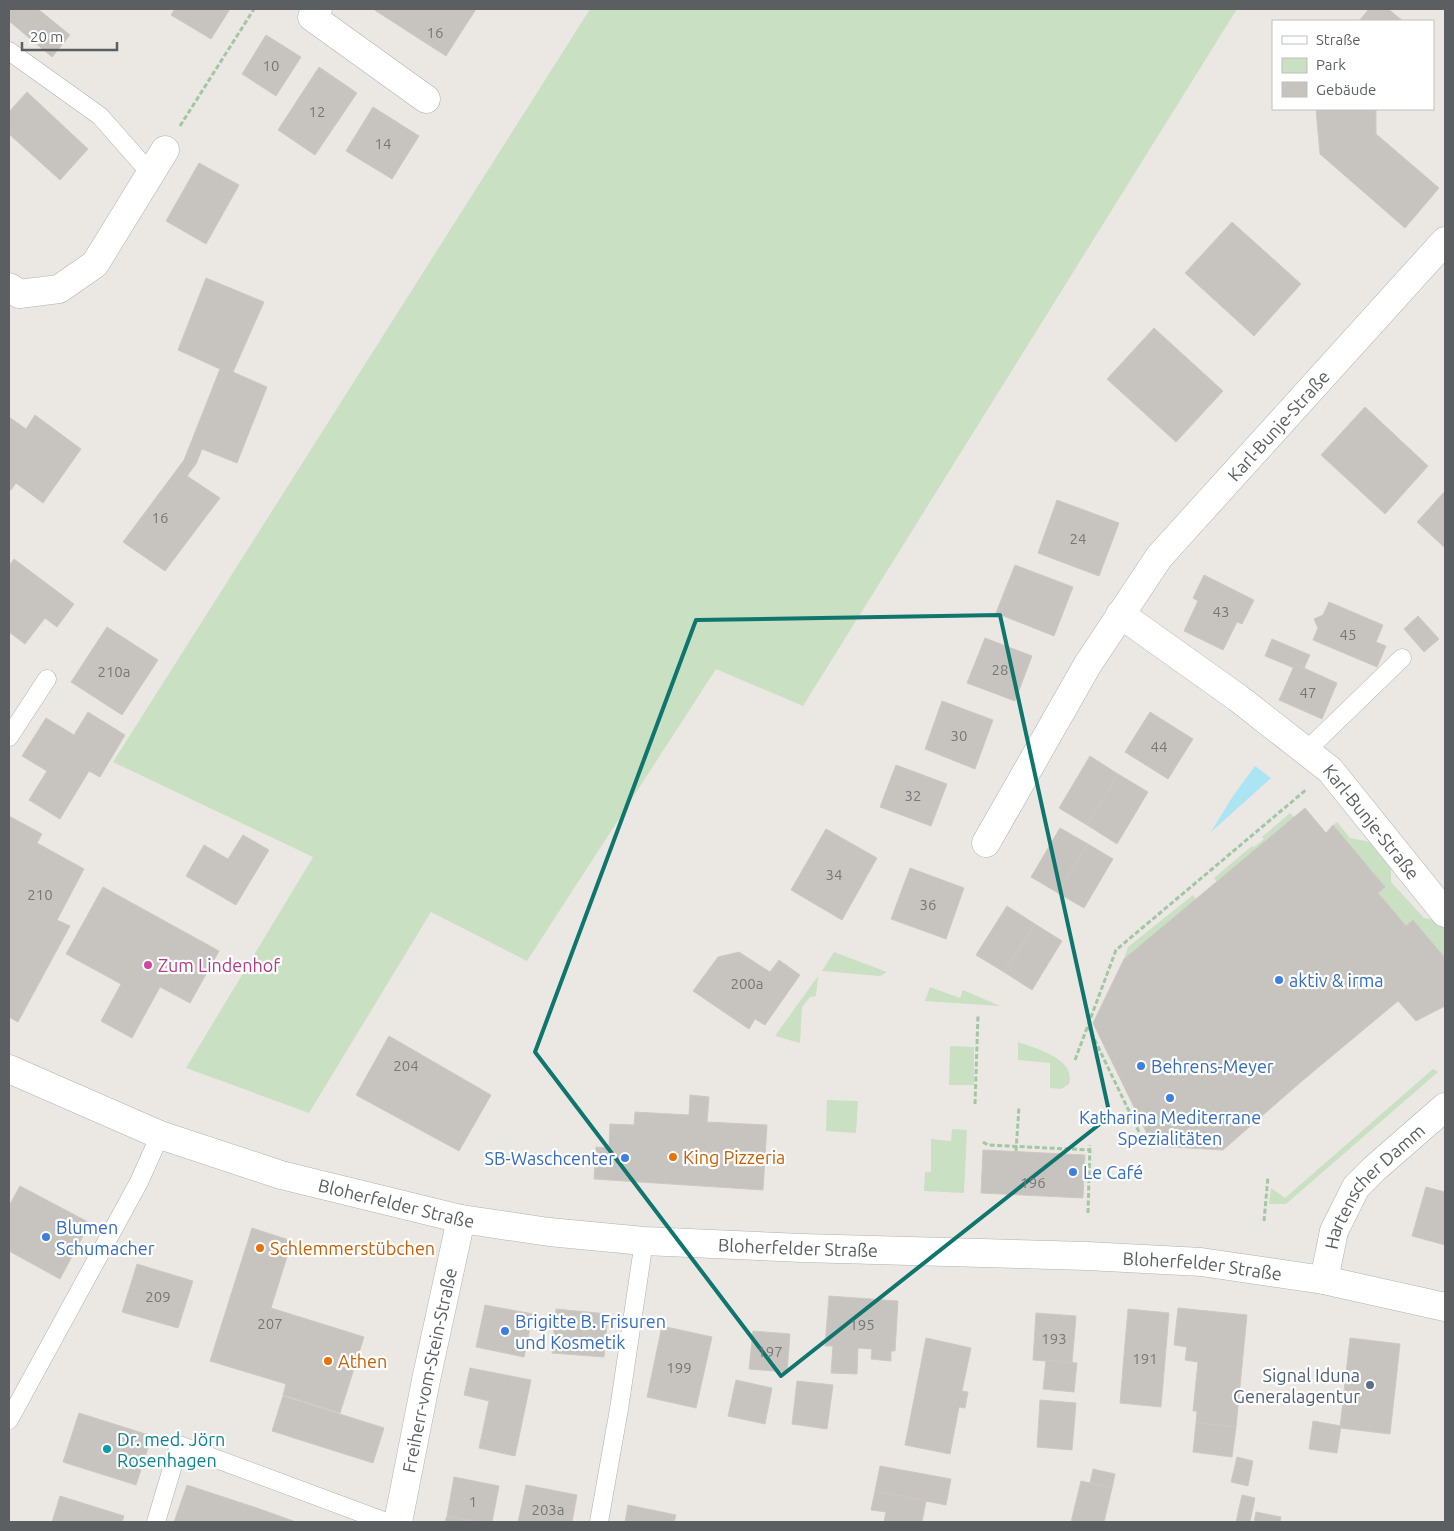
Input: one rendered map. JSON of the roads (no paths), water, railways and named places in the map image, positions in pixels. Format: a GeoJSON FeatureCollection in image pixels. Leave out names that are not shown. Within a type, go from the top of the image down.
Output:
{"type":"FeatureCollection","features":[{"type":"Feature","properties":{"kind":"street"},"geometry":{"type":"LineString","coordinates":[[318,9],[312,17],[426,99]]}},
{"type":"Feature","properties":{"kind":"street"},"geometry":{"type":"LineString","coordinates":[[9,287],[19,294],[59,288],[95,264],[166,150]]}},
{"type":"Feature","properties":{"kind":"street","name":"Karl-Bunje-Straße"},"geometry":{"type":"LineString","coordinates":[[986,843],[1088,664],[1159,556],[1445,241]]}},
{"type":"Feature","properties":{"kind":"street","name":"Karl-Bunje-Straße"},"geometry":{"type":"LineString","coordinates":[[1120,614],[1238,698],[1330,770],[1445,912]]}},
{"type":"Feature","properties":{"kind":"street","name":"Bloherfelder Straße"},"geometry":{"type":"LineString","coordinates":[[9,1069],[160,1135],[281,1175],[400,1205],[461,1218],[548,1232],[644,1241],[1077,1255],[1202,1262],[1324,1280],[1445,1307]]}},
{"type":"Feature","properties":{"kind":"street","name":"Hartenscher Damm"},"geometry":{"type":"LineString","coordinates":[[1324,1280],[1334,1231],[1356,1186],[1374,1168],[1445,1107]]}},
{"type":"Feature","properties":{"kind":"street","name":"Freiherr-vom-Stein-Straße"},"geometry":{"type":"LineString","coordinates":[[398,1522],[461,1218]]}},
{"type":"Feature","properties":{"kind":"lane"},"geometry":{"type":"LineString","coordinates":[[9,51],[100,116],[151,174]]}},
{"type":"Feature","properties":{"kind":"lane"},"geometry":{"type":"LineString","coordinates":[[1306,751],[1402,658]]}},
{"type":"Feature","properties":{"kind":"lane"},"geometry":{"type":"LineString","coordinates":[[9,737],[47,679]]}},
{"type":"Feature","properties":{"kind":"lane"},"geometry":{"type":"LineString","coordinates":[[9,1420],[139,1182],[160,1135]]}},
{"type":"Feature","properties":{"kind":"lane"},"geometry":{"type":"LineString","coordinates":[[600,1522],[644,1241]]}},
{"type":"Feature","properties":{"kind":"lane"},"geometry":{"type":"LineString","coordinates":[[156,1522],[179,1445],[386,1522]]}},
{"type":"Feature","properties":{"kind":"water"},"geometry":{"type":"Polygon","coordinates":[[[1255,766],[1271,778],[1211,832],[1233,796],[1255,766]]]}},
{"type":"Feature","properties":{"kind":"place","name":"Zum Lindenhof"},"geometry":{"type":"Point","coordinates":[148,965]}},
{"type":"Feature","properties":{"kind":"place","name":"aktiv & irma"},"geometry":{"type":"Point","coordinates":[1279,980]}},
{"type":"Feature","properties":{"kind":"place","name":"Behrens-Meyer"},"geometry":{"type":"Point","coordinates":[1141,1066]}},
{"type":"Feature","properties":{"kind":"place","name":"Katharina Mediterrane Spezialitäten"},"geometry":{"type":"Point","coordinates":[1170,1098]}},
{"type":"Feature","properties":{"kind":"place","name":"King Pizzeria"},"geometry":{"type":"Point","coordinates":[673,1157]}},
{"type":"Feature","properties":{"kind":"place","name":"SB-Waschcenter"},"geometry":{"type":"Point","coordinates":[625,1158]}},
{"type":"Feature","properties":{"kind":"place","name":"Le Café"},"geometry":{"type":"Point","coordinates":[1073,1172]}},
{"type":"Feature","properties":{"kind":"place","name":"Blumen Schumacher"},"geometry":{"type":"Point","coordinates":[46,1237]}},
{"type":"Feature","properties":{"kind":"place","name":"Schlemmerstübchen"},"geometry":{"type":"Point","coordinates":[260,1248]}},
{"type":"Feature","properties":{"kind":"place","name":"Brigitte B. Frisuren und Kosmetik"},"geometry":{"type":"Point","coordinates":[505,1331]}},
{"type":"Feature","properties":{"kind":"place","name":"Athen"},"geometry":{"type":"Point","coordinates":[328,1361]}},
{"type":"Feature","properties":{"kind":"place","name":"Signal Iduna Generalagentur"},"geometry":{"type":"Point","coordinates":[1370,1385]}},
{"type":"Feature","properties":{"kind":"place","name":"Dr. med. Jörn Rosenhagen"},"geometry":{"type":"Point","coordinates":[107,1449]}}]}
